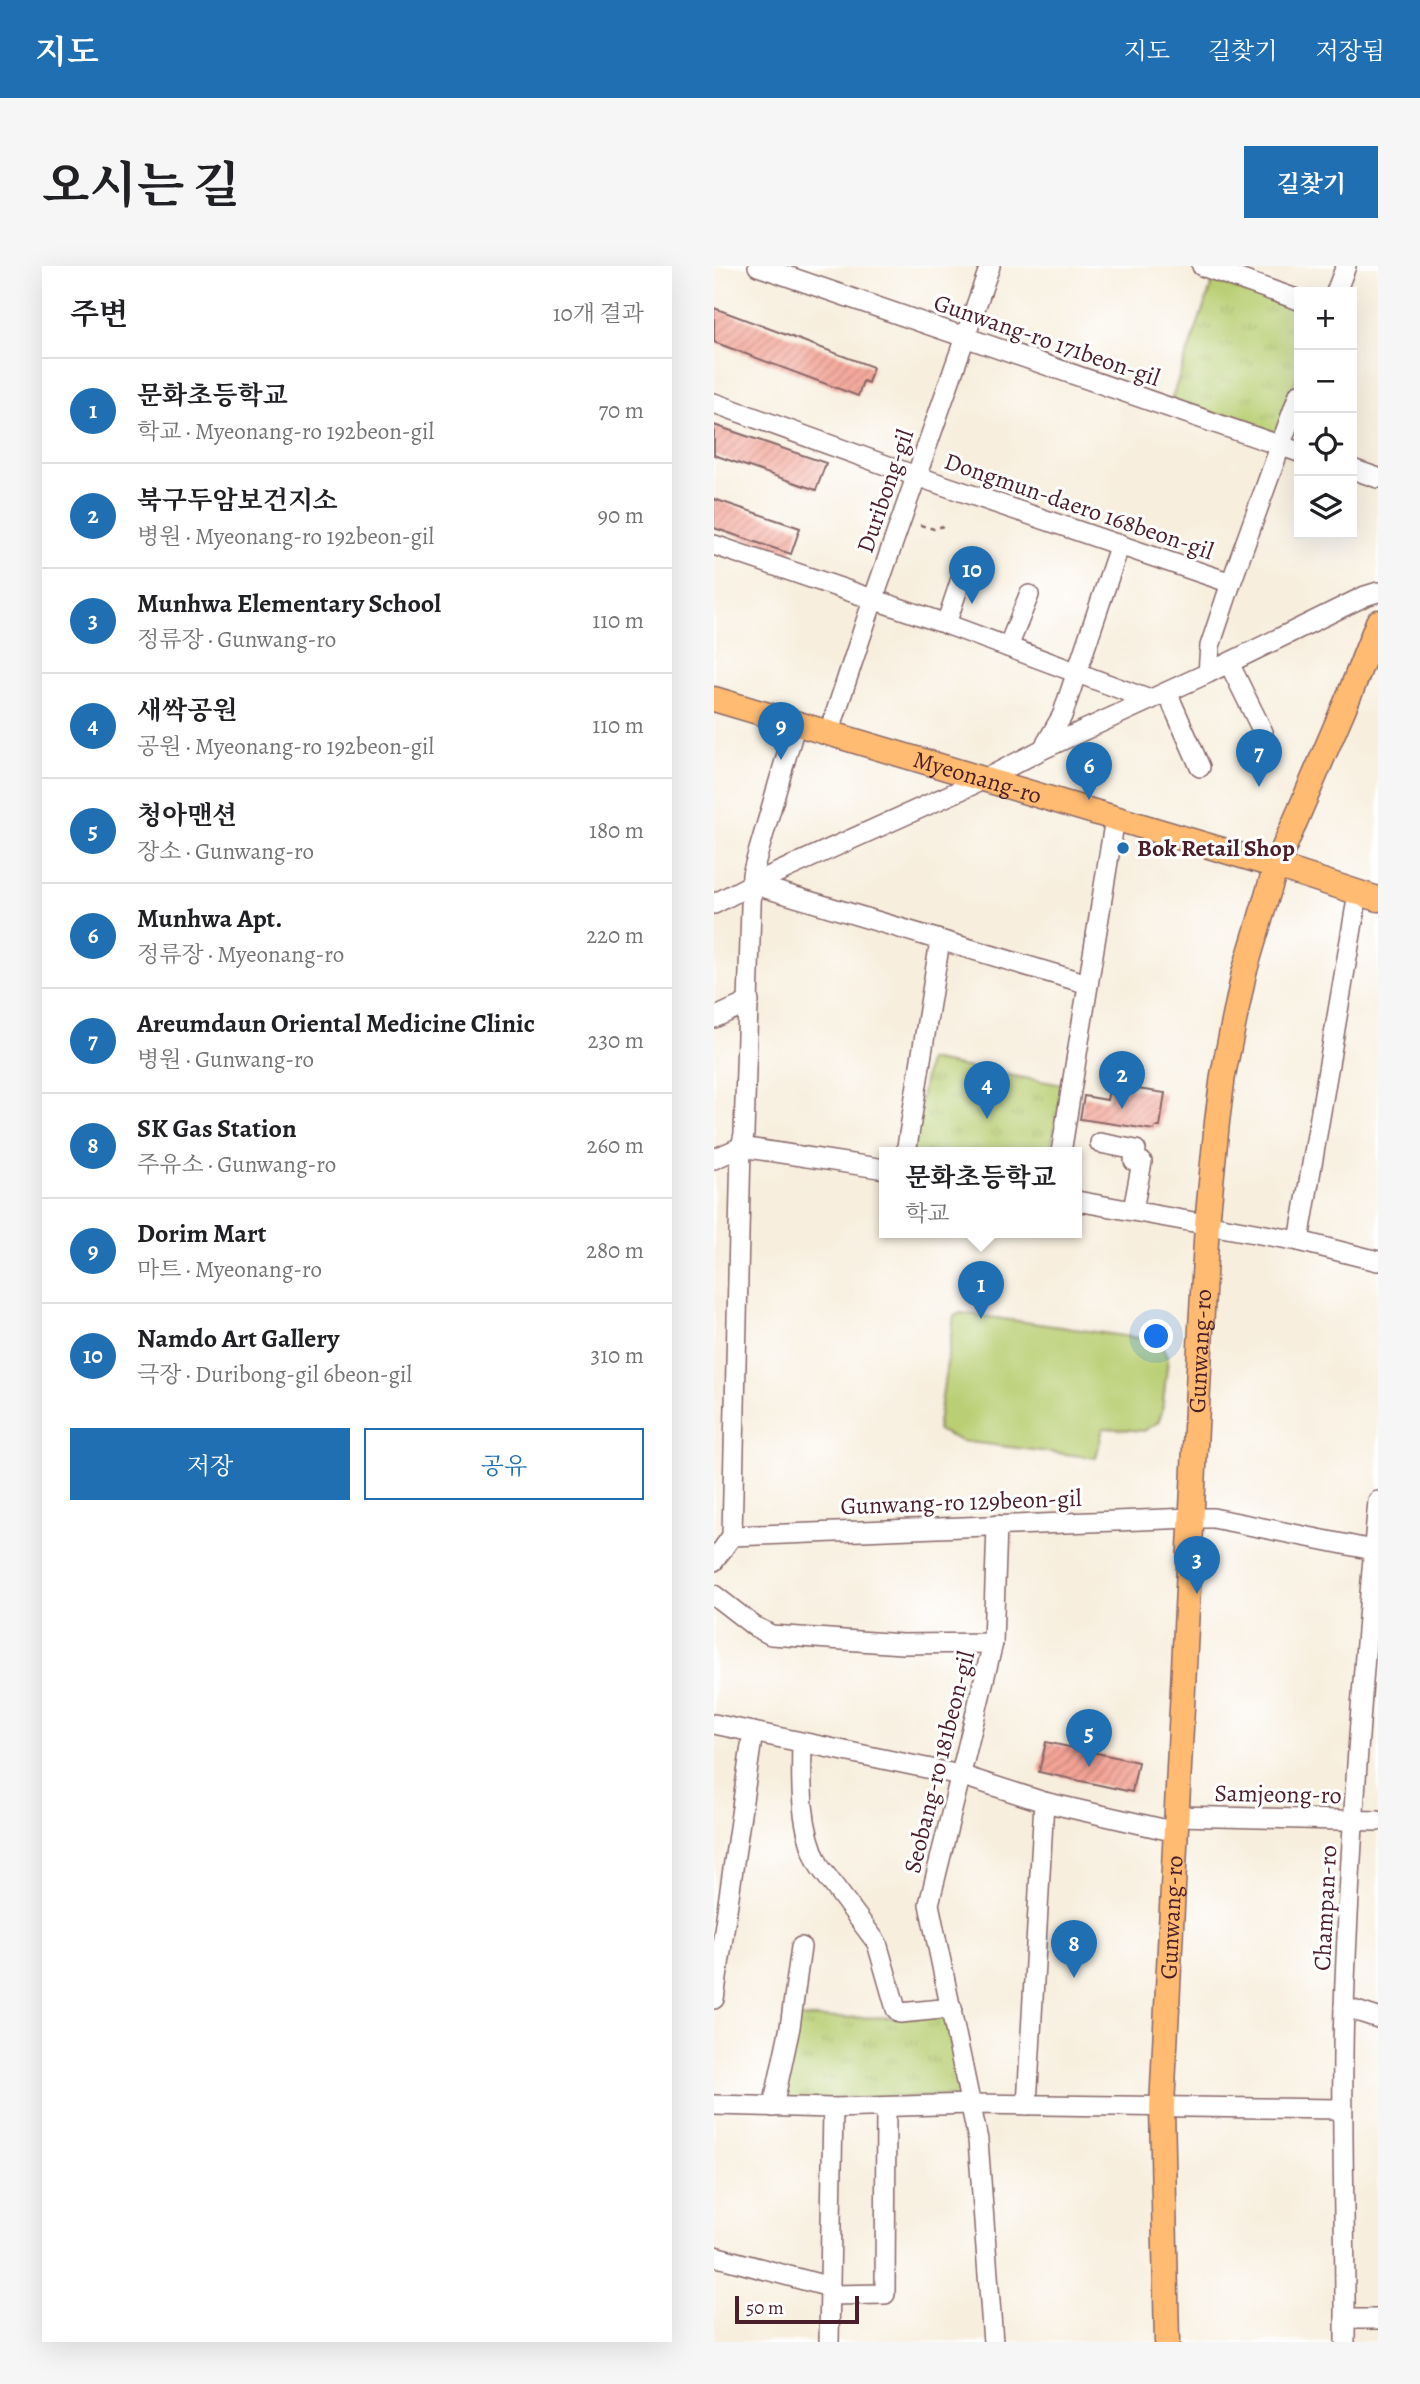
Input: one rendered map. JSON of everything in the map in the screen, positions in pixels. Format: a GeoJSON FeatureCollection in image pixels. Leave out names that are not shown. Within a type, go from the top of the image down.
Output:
{"type":"FeatureCollection","features":[{"type":"Feature","properties":{"kind":"main road","name":"Gunwang-ro"},"geometry":{"type":"LineString","coordinates":[[1167,2342],[1162,2107],[1207,1224],[1223,1075],[1244,973],[1276,866],[1378,622]]}},
{"type":"Feature","properties":{"kind":"main road","name":"Myeonang-ro"},"geometry":{"type":"LineString","coordinates":[[714,699],[1276,866],[1368,896]]}},
{"type":"Feature","properties":{"kind":"street","name":"Gunwang-ro 171beon-gil"},"geometry":{"type":"LineString","coordinates":[[758,266],[1294,450]]}},
{"type":"Feature","properties":{"kind":"street","name":"Duribong-gil"},"geometry":{"type":"LineString","coordinates":[[829,733],[990,266]]}},
{"type":"Feature","properties":{"kind":"street"},"geometry":{"type":"LineString","coordinates":[[1202,266],[1294,298]]}},
{"type":"Feature","properties":{"kind":"street"},"geometry":{"type":"LineString","coordinates":[[1338,287],[1346,266]]}},
{"type":"Feature","properties":{"kind":"street","name":"Dongmun-daero 168beon-gil"},"geometry":{"type":"LineString","coordinates":[[714,403],[916,476],[1231,583]]}},
{"type":"Feature","properties":{"kind":"street"},"geometry":{"type":"LineString","coordinates":[[1208,673],[1210,646],[1294,408]]}},
{"type":"Feature","properties":{"kind":"street"},"geometry":{"type":"LineString","coordinates":[[1357,471],[1378,478]]}},
{"type":"Feature","properties":{"kind":"street"},"geometry":{"type":"LineString","coordinates":[[1043,749],[1062,716],[1120,544]]}},
{"type":"Feature","properties":{"kind":"street"},"geometry":{"type":"LineString","coordinates":[[714,545],[1077,672],[1159,696],[1200,767]]}},
{"type":"Feature","properties":{"kind":"street"},"geometry":{"type":"LineString","coordinates":[[946,624],[964,570]]}},
{"type":"Feature","properties":{"kind":"street"},"geometry":{"type":"LineString","coordinates":[[714,904],[752,884],[985,779],[1043,749],[1378,592]]}},
{"type":"Feature","properties":{"kind":"street"},"geometry":{"type":"LineString","coordinates":[[1009,647],[1029,595]]}},
{"type":"Feature","properties":{"kind":"street"},"geometry":{"type":"LineString","coordinates":[[1229,663],[1263,732]]}},
{"type":"Feature","properties":{"kind":"street"},"geometry":{"type":"LineString","coordinates":[[714,1561],[732,1535],[741,1147],[744,1134],[754,863],[796,723]]}},
{"type":"Feature","properties":{"kind":"street"},"geometry":{"type":"LineString","coordinates":[[1062,1147],[1115,818]]}},
{"type":"Feature","properties":{"kind":"street"},"geometry":{"type":"LineString","coordinates":[[752,884],[1088,984]]}},
{"type":"Feature","properties":{"kind":"street","name":"Myeonang-ro"},"geometry":{"type":"LineString","coordinates":[[1299,1241],[1327,1067],[1368,896]]}},
{"type":"Feature","properties":{"kind":"street"},"geometry":{"type":"LineString","coordinates":[[907,1147],[940,941]]}},
{"type":"Feature","properties":{"kind":"street"},"geometry":{"type":"LineString","coordinates":[[714,1018],[749,1002]]}},
{"type":"Feature","properties":{"kind":"street"},"geometry":{"type":"LineString","coordinates":[[1100,1143],[1136,1150],[1134,1161],[1142,1162],[1133,1210]]}},
{"type":"Feature","properties":{"kind":"street"},"geometry":{"type":"LineString","coordinates":[[714,1159],[741,1147],[879,1168]]}},
{"type":"Feature","properties":{"kind":"street"},"geometry":{"type":"LineString","coordinates":[[1082,1202],[1299,1241],[1378,1261]]}},
{"type":"Feature","properties":{"kind":"street","name":"Champan-ro"},"geometry":{"type":"LineString","coordinates":[[1345,2342],[1342,2109],[1344,2007],[1353,1820],[1378,1501]]}},
{"type":"Feature","properties":{"kind":"street","name":"Gunwang-ro 129beon-gil"},"geometry":{"type":"LineString","coordinates":[[732,1535],[1213,1518],[1376,1551]]}},
{"type":"Feature","properties":{"kind":"street"},"geometry":{"type":"LineString","coordinates":[[714,1525],[732,1535]]}},
{"type":"Feature","properties":{"kind":"street","name":"Seobang-ro 181beon-gil"},"geometry":{"type":"LineString","coordinates":[[993,2342],[978,2140],[929,1904],[993,1643],[997,1525]]}},
{"type":"Feature","properties":{"kind":"street"},"geometry":{"type":"LineString","coordinates":[[714,1595],[754,1626],[771,1635],[902,1644],[993,1643]]}},
{"type":"Feature","properties":{"kind":"street","name":"Samjeong-ro"},"geometry":{"type":"LineString","coordinates":[[714,1724],[960,1775],[1044,1802],[1177,1824],[1378,1821]]}},
{"type":"Feature","properties":{"kind":"street"},"geometry":{"type":"LineString","coordinates":[[714,1998],[718,1950],[753,1732]]}},
{"type":"Feature","properties":{"kind":"street"},"geometry":{"type":"LineString","coordinates":[[802,1743],[801,1778],[808,1838],[813,1854],[877,1943],[896,2009],[900,2013],[952,2008]]}},
{"type":"Feature","properties":{"kind":"street"},"geometry":{"type":"LineString","coordinates":[[1027,2105],[1044,1802]]}},
{"type":"Feature","properties":{"kind":"street"},"geometry":{"type":"LineString","coordinates":[[774,2107],[790,2027],[801,1947]]}},
{"type":"Feature","properties":{"kind":"street"},"geometry":{"type":"LineString","coordinates":[[1344,2007],[1378,2018]]}},
{"type":"Feature","properties":{"kind":"street"},"geometry":{"type":"LineString","coordinates":[[714,2105],[833,2108],[972,2104],[1342,2109]]}},
{"type":"Feature","properties":{"kind":"street"},"geometry":{"type":"LineString","coordinates":[[714,2256],[830,2291],[885,2294],[886,2106]]}},
{"type":"Feature","properties":{"kind":"street"},"geometry":{"type":"LineString","coordinates":[[829,2342],[833,2108]]}},
{"type":"Feature","properties":{"kind":"street"},"geometry":{"type":"LineString","coordinates":[[1345,2319],[1378,2319]]}},
{"type":"Feature","properties":{"kind":"path"},"geometry":{"type":"LineString","coordinates":[[901,519],[934,530],[943,526]]}},
{"type":"Feature","properties":{"kind":"green space"},"geometry":{"type":"Polygon","coordinates":[[[1213,281],[1294,308],[1294,385],[1280,428],[1265,436],[1170,403],[1213,281]]]}},
{"type":"Feature","properties":{"kind":"green space"},"geometry":{"type":"Polygon","coordinates":[[[928,1060],[1063,1085],[1051,1147],[912,1147],[928,1060]]]}},
{"type":"Feature","properties":{"kind":"green space"},"geometry":{"type":"Polygon","coordinates":[[[961,1313],[1159,1341],[1168,1358],[1162,1412],[1158,1422],[1144,1431],[1103,1428],[1096,1458],[961,1441],[937,1430],[954,1316],[961,1313]]]}},
{"type":"Feature","properties":{"kind":"green space"},"geometry":{"type":"Polygon","coordinates":[[[947,2017],[960,2096],[778,2101],[794,2018],[947,2017]]]}},
{"type":"Feature","properties":{"kind":"building"},"geometry":{"type":"Polygon","coordinates":[[[714,308],[873,367],[868,383],[863,381],[858,396],[714,342],[714,308]]]}},
{"type":"Feature","properties":{"kind":"building"},"geometry":{"type":"Polygon","coordinates":[[[714,425],[826,463],[816,490],[714,455],[714,425]]]}},
{"type":"Feature","properties":{"kind":"building"},"geometry":{"type":"Polygon","coordinates":[[[714,499],[800,528],[791,554],[714,528],[714,499]]]}},
{"type":"Feature","properties":{"kind":"building"},"geometry":{"type":"Polygon","coordinates":[[[1110,1085],[1165,1093],[1160,1127],[1155,1127],[1154,1130],[1080,1119],[1084,1096],[1107,1100],[1110,1085]]]}},
{"type":"Feature","properties":{"kind":"building"},"geometry":{"type":"Polygon","coordinates":[[[1046,1742],[1138,1762],[1132,1792],[1039,1772],[1046,1742]]]}},
{"type":"Feature","properties":{"kind":"place","name":"Namdo Art Gallery"},"geometry":{"type":"Point","coordinates":[972,604]}},
{"type":"Feature","properties":{"kind":"place","name":"Dorim Mart"},"geometry":{"type":"Point","coordinates":[781,760]}},
{"type":"Feature","properties":{"kind":"place","name":"Areumdaun Oriental Medicine Clinic"},"geometry":{"type":"Point","coordinates":[1259,787]}},
{"type":"Feature","properties":{"kind":"place","name":"Munhwa Apt."},"geometry":{"type":"Point","coordinates":[1089,800]}},
{"type":"Feature","properties":{"kind":"place","name":"Bok Retail Shop"},"geometry":{"type":"Point","coordinates":[1123,848]}},
{"type":"Feature","properties":{"kind":"place","name":"북구두암보건지소"},"geometry":{"type":"Point","coordinates":[1122,1109]}},
{"type":"Feature","properties":{"kind":"place","name":"새싹공원"},"geometry":{"type":"Point","coordinates":[987,1119]}},
{"type":"Feature","properties":{"kind":"place","name":"문화초등학교"},"geometry":{"type":"Point","coordinates":[981,1319]}},
{"type":"Feature","properties":{"kind":"place","name":"Munhwa Elementary School"},"geometry":{"type":"Point","coordinates":[1197,1594]}},
{"type":"Feature","properties":{"kind":"place","name":"청아맨션"},"geometry":{"type":"Point","coordinates":[1089,1767]}},
{"type":"Feature","properties":{"kind":"place","name":"SK Gas Station"},"geometry":{"type":"Point","coordinates":[1074,1978]}}]}
